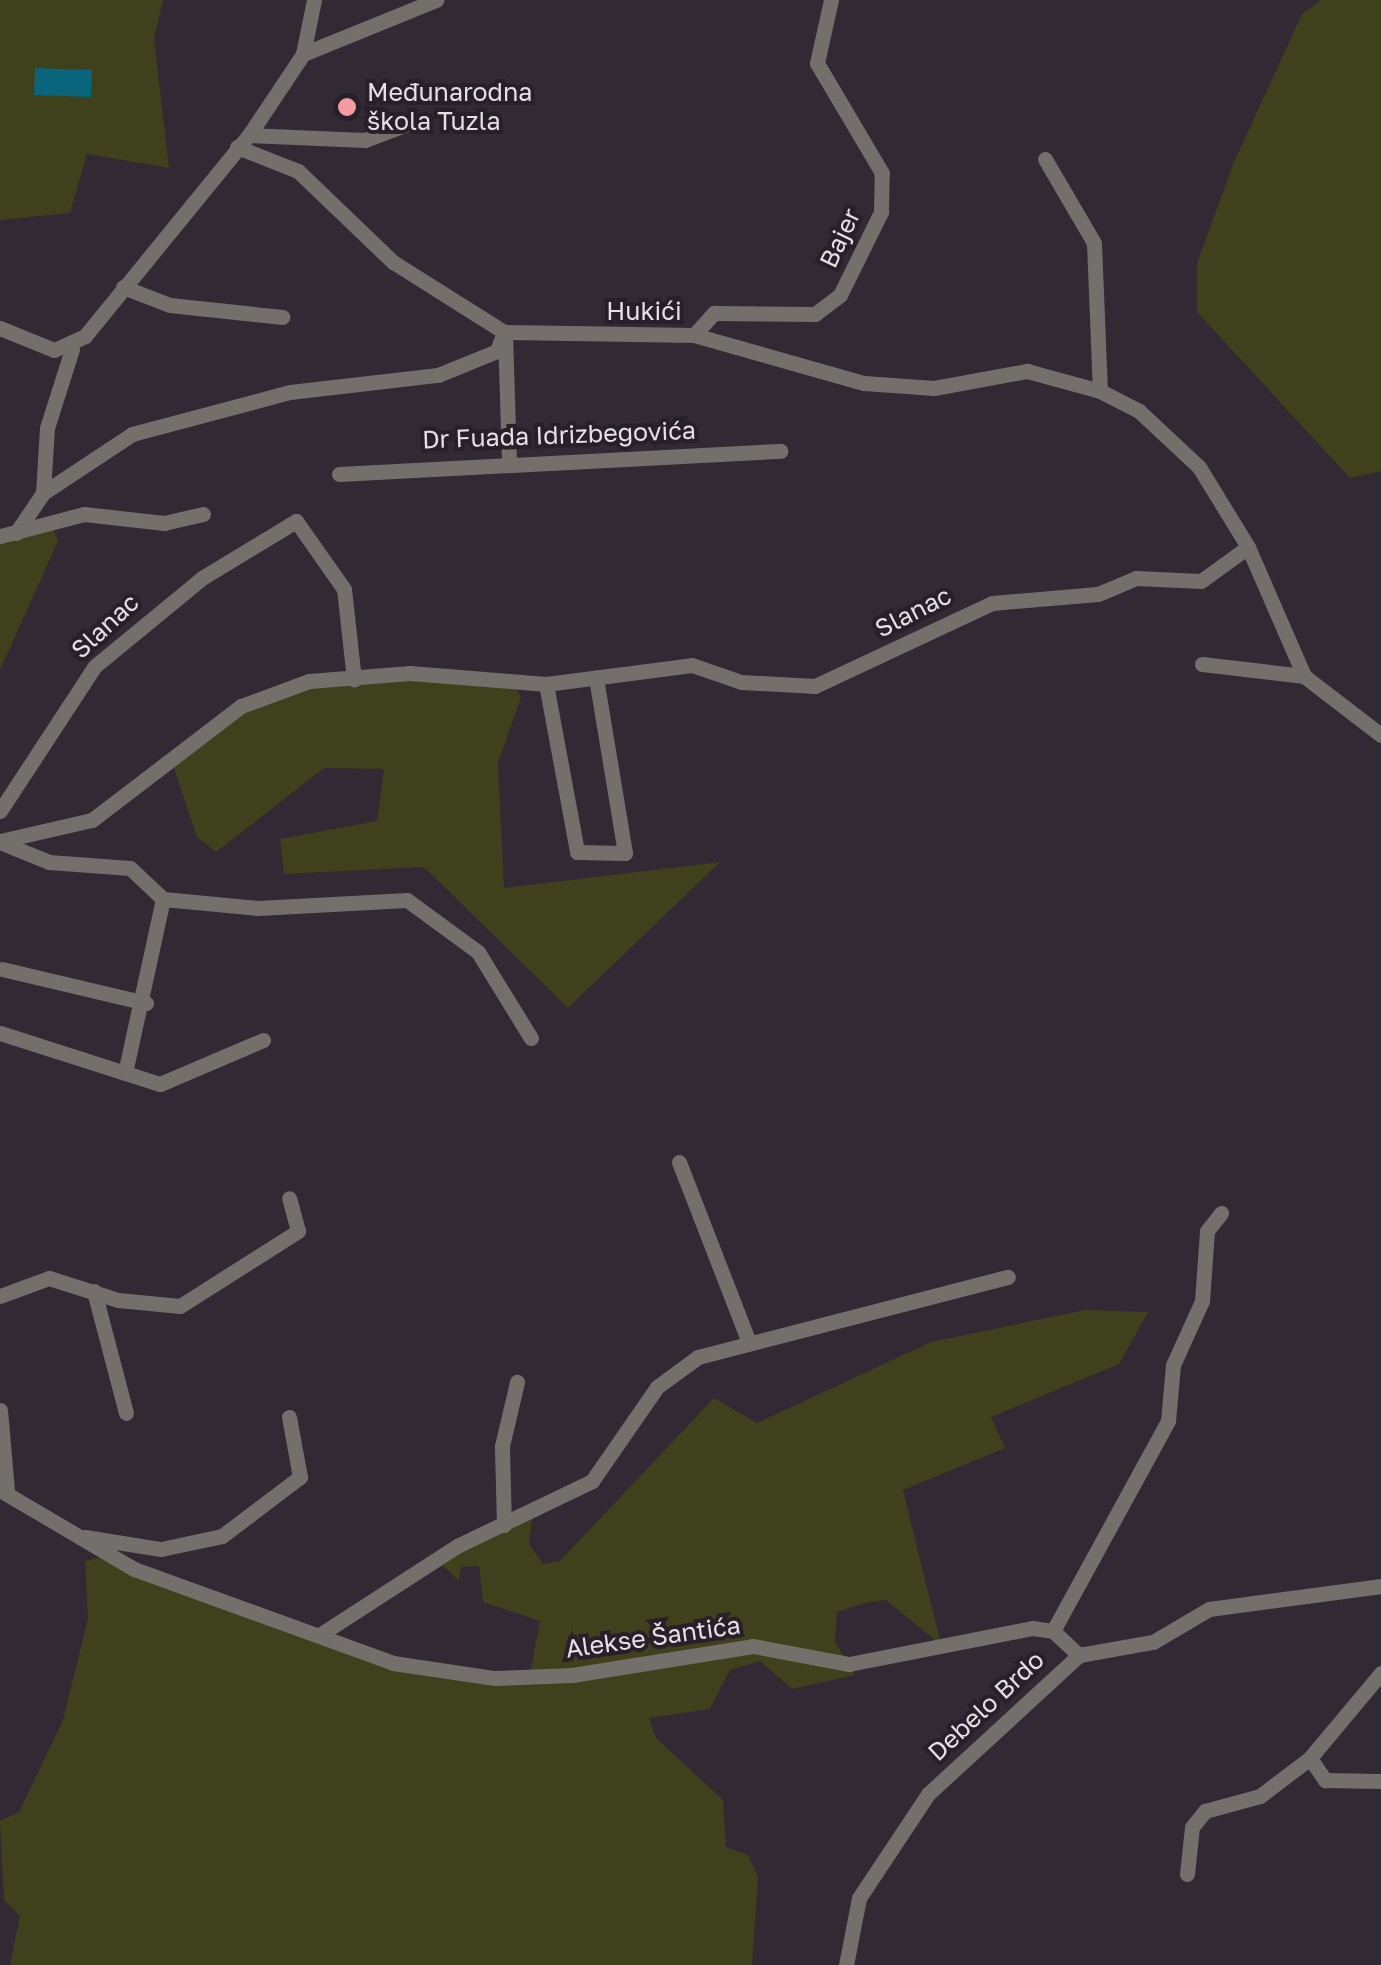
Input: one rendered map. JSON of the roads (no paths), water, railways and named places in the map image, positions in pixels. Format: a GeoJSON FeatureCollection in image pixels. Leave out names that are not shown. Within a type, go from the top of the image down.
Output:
{"type":"FeatureCollection","features":[{"type":"Feature","properties":{"kind":"street"},"geometry":{"type":"LineString","coordinates":[[43,493],[47,428],[72,349],[243,141],[303,54],[314,0]]}},
{"type":"Feature","properties":{"kind":"street"},"geometry":{"type":"LineString","coordinates":[[303,54],[436,0]]}},
{"type":"Feature","properties":{"kind":"street","name":"Bajer"},"geometry":{"type":"LineString","coordinates":[[694,336],[714,314],[815,314],[848,283],[881,212],[882,173],[817,63],[831,0]]}},
{"type":"Feature","properties":{"kind":"street"},"geometry":{"type":"LineString","coordinates":[[243,141],[366,140],[413,122]]}},
{"type":"Feature","properties":{"kind":"street"},"geometry":{"type":"LineString","coordinates":[[243,141],[298,171],[393,262],[504,332]]}},
{"type":"Feature","properties":{"kind":"street"},"geometry":{"type":"LineString","coordinates":[[1045,159],[1094,243],[1100,391]]}},
{"type":"Feature","properties":{"kind":"street"},"geometry":{"type":"LineString","coordinates":[[123,287],[170,305],[282,318]]}},
{"type":"Feature","properties":{"kind":"street"},"geometry":{"type":"LineString","coordinates":[[0,328],[72,349]]}},
{"type":"Feature","properties":{"kind":"street"},"geometry":{"type":"LineString","coordinates":[[504,332],[509,460]]}},
{"type":"Feature","properties":{"kind":"street"},"geometry":{"type":"LineString","coordinates":[[8,534],[43,493],[132,434],[290,392],[438,376],[497,351],[504,332]]}},
{"type":"Feature","properties":{"kind":"street","name":"Hukići"},"geometry":{"type":"LineString","coordinates":[[504,332],[694,336],[864,383],[934,388],[1027,371],[1100,391],[1139,411],[1198,467],[1248,547],[1304,676],[1381,735]]}},
{"type":"Feature","properties":{"kind":"street","name":"Dr Fuada Idrizbegovića"},"geometry":{"type":"LineString","coordinates":[[340,474],[509,460],[780,451]]}},
{"type":"Feature","properties":{"kind":"street"},"geometry":{"type":"LineString","coordinates":[[8,534],[84,514],[164,522],[202,514]]}},
{"type":"Feature","properties":{"kind":"street","name":"Slanac"},"geometry":{"type":"LineString","coordinates":[[0,812],[95,666],[202,578],[296,522],[344,589],[354,679]]}},
{"type":"Feature","properties":{"kind":"street","name":"Slanac"},"geometry":{"type":"LineString","coordinates":[[0,842],[92,820],[261,695],[354,679],[424,674],[546,684],[692,666],[741,682],[815,686],[992,603],[1098,594],[1136,578],[1200,581],[1248,547]]}},
{"type":"Feature","properties":{"kind":"street"},"geometry":{"type":"LineString","coordinates":[[1202,664],[1304,676]]}},
{"type":"Feature","properties":{"kind":"street"},"geometry":{"type":"LineString","coordinates":[[546,684],[577,852],[625,853],[596,677]]}},
{"type":"Feature","properties":{"kind":"street","name":"Slanac"},"geometry":{"type":"LineString","coordinates":[[0,842],[49,862],[130,868],[163,899]]}},
{"type":"Feature","properties":{"kind":"street"},"geometry":{"type":"LineString","coordinates":[[125,1073],[146,1003],[163,899],[258,908],[406,900],[440,916],[478,952],[531,1038]]}},
{"type":"Feature","properties":{"kind":"street"},"geometry":{"type":"LineString","coordinates":[[2,968],[146,1003]]}},
{"type":"Feature","properties":{"kind":"street"},"geometry":{"type":"LineString","coordinates":[[0,1033],[125,1073],[170,1082],[263,1040]]}},
{"type":"Feature","properties":{"kind":"street"},"geometry":{"type":"LineString","coordinates":[[679,1162],[748,1340]]}},
{"type":"Feature","properties":{"kind":"street"},"geometry":{"type":"LineString","coordinates":[[0,1296],[49,1278],[94,1291],[180,1306],[298,1231],[289,1198]]}},
{"type":"Feature","properties":{"kind":"street"},"geometry":{"type":"LineString","coordinates":[[1079,1655],[1053,1631],[1168,1422],[1173,1365],[1202,1302],[1207,1231],[1221,1213]]}},
{"type":"Feature","properties":{"kind":"street"},"geometry":{"type":"LineString","coordinates":[[321,1634],[504,1525],[592,1480],[636,1412],[678,1369],[748,1340],[1008,1278]]}},
{"type":"Feature","properties":{"kind":"street"},"geometry":{"type":"LineString","coordinates":[[94,1291],[126,1412]]}},
{"type":"Feature","properties":{"kind":"street"},"geometry":{"type":"LineString","coordinates":[[504,1525],[502,1446],[517,1382]]}},
{"type":"Feature","properties":{"kind":"street","name":"Alekse Šantića"},"geometry":{"type":"LineString","coordinates":[[0,1410],[3,1490],[134,1569],[393,1663],[495,1678],[752,1646],[849,1664],[1053,1631]]}},
{"type":"Feature","properties":{"kind":"street","name":"Alekse Šantića"},"geometry":{"type":"LineString","coordinates":[[81,1536],[161,1549],[222,1536],[300,1477],[289,1417]]}},
{"type":"Feature","properties":{"kind":"street","name":"Debelo Brdo"},"geometry":{"type":"LineString","coordinates":[[846,1965],[859,1898],[928,1794],[1079,1655],[1152,1642],[1209,1609],[1381,1586]]}},
{"type":"Feature","properties":{"kind":"street"},"geometry":{"type":"LineString","coordinates":[[1187,1874],[1192,1827],[1205,1811],[1260,1796],[1310,1758],[1381,1673]]}},
{"type":"Feature","properties":{"kind":"street"},"geometry":{"type":"LineString","coordinates":[[1310,1758],[1325,1780],[1381,1781]]}},
{"type":"Feature","properties":{"kind":"water"},"geometry":{"type":"Polygon","coordinates":[[[35,68],[92,70],[91,97],[34,95],[35,68]]]}},
{"type":"Feature","properties":{"kind":"place","name":"Međunarodna škola Tuzla"},"geometry":{"type":"Point","coordinates":[347,107]}}]}
